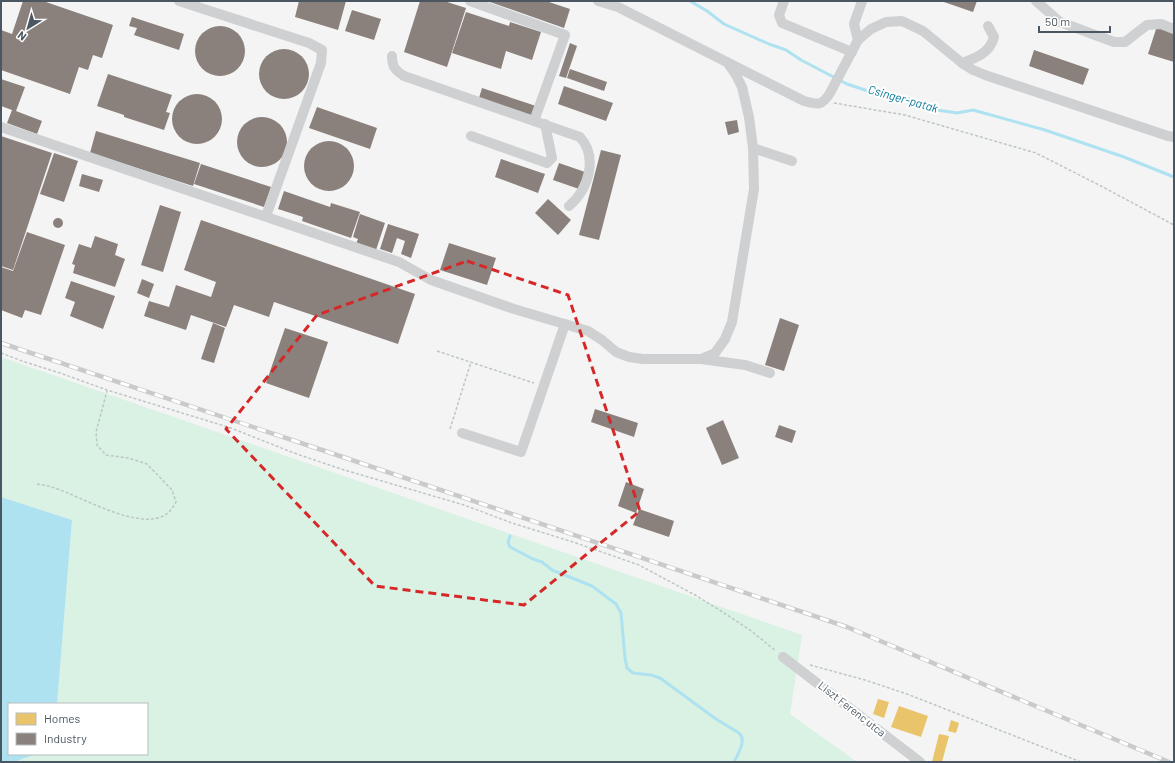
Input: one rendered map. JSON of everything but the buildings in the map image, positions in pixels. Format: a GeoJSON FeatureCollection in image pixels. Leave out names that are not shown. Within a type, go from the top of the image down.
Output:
{"type":"FeatureCollection","features":[{"type":"Feature","properties":{"kind":"street"},"geometry":{"type":"LineString","coordinates":[[179,1],[309,43],[322,50],[321,63],[266,216]]}},
{"type":"Feature","properties":{"kind":"street"},"geometry":{"type":"LineString","coordinates":[[470,1],[565,35],[534,121]]}},
{"type":"Feature","properties":{"kind":"street"},"geometry":{"type":"LineString","coordinates":[[598,1],[618,7],[804,101],[817,104],[825,101],[858,40],[871,28],[886,22],[902,21],[923,32],[962,63],[984,75],[1174,137]]}},
{"type":"Feature","properties":{"kind":"street"},"geometry":{"type":"LineString","coordinates":[[784,1],[779,15],[782,23],[852,52]]}},
{"type":"Feature","properties":{"kind":"street"},"geometry":{"type":"LineString","coordinates":[[858,40],[854,24],[862,1]]}},
{"type":"Feature","properties":{"kind":"street"},"geometry":{"type":"LineString","coordinates":[[1036,1],[1060,22],[1114,42],[1125,42],[1147,25],[1161,24],[1174,28]]}},
{"type":"Feature","properties":{"kind":"street"},"geometry":{"type":"LineString","coordinates":[[962,63],[979,57],[990,48],[994,37],[988,26]]}},
{"type":"Feature","properties":{"kind":"street"},"geometry":{"type":"LineString","coordinates":[[392,56],[392,65],[396,71],[404,76],[580,137],[586,143],[589,151],[590,163],[588,176],[583,189],[575,201],[569,206]]}},
{"type":"Feature","properties":{"kind":"street"},"geometry":{"type":"LineString","coordinates":[[701,359],[715,353],[725,339],[732,322],[754,189],[753,148],[749,117],[742,87],[727,62]]}},
{"type":"Feature","properties":{"kind":"street"},"geometry":{"type":"LineString","coordinates":[[471,136],[547,163],[552,158],[545,124]]}},
{"type":"Feature","properties":{"kind":"street"},"geometry":{"type":"LineString","coordinates":[[1,127],[399,262],[431,280],[514,309],[588,331],[616,352],[629,357],[643,359],[701,359],[745,365],[770,373]]}},
{"type":"Feature","properties":{"kind":"street"},"geometry":{"type":"LineString","coordinates":[[753,148],[792,161]]}},
{"type":"Feature","properties":{"kind":"street"},"geometry":{"type":"LineString","coordinates":[[462,433],[521,452],[565,324]]}},
{"type":"Feature","properties":{"kind":"street","name":"Liszt Ferenc utca"},"geometry":{"type":"LineString","coordinates":[[783,657],[920,762]]}},
{"type":"Feature","properties":{"kind":"path"},"geometry":{"type":"LineString","coordinates":[[825,101],[905,115],[1036,153],[1102,186],[1174,225]]}},
{"type":"Feature","properties":{"kind":"path"},"geometry":{"type":"LineString","coordinates":[[438,351],[544,386]]}},
{"type":"Feature","properties":{"kind":"path"},"geometry":{"type":"LineString","coordinates":[[1,353],[107,390],[231,428],[294,453],[341,469],[464,505],[512,523],[639,565],[695,595],[750,630],[783,657]]}},
{"type":"Feature","properties":{"kind":"path"},"geometry":{"type":"LineString","coordinates":[[450,429],[471,362]]}},
{"type":"Feature","properties":{"kind":"path"},"geometry":{"type":"LineString","coordinates":[[37,484],[54,488],[100,508],[139,518],[155,518],[168,513],[176,502],[172,490],[147,464],[128,458],[106,455],[97,445],[96,432],[107,390]]}},
{"type":"Feature","properties":{"kind":"path"},"geometry":{"type":"LineString","coordinates":[[806,663],[866,680],[907,694],[1081,762]]}},
{"type":"Feature","properties":{"kind":"highlighted area"},"geometry":{"type":"Polygon","coordinates":[[[467,261],[568,295],[640,511],[524,605],[375,586],[226,429],[317,315],[467,261]]]}},
{"type":"Feature","properties":{"kind":"green space"},"geometry":{"type":"Polygon","coordinates":[[[1,357],[802,635],[790,714],[857,762],[14,762],[33,755],[148,755],[148,703],[57,703],[72,520],[1,497],[1,357]]]}},
{"type":"Feature","properties":{"kind":"water"},"geometry":{"type":"Polygon","coordinates":[[[1,497],[72,520],[57,703],[8,703],[8,755],[33,755],[14,762],[1,762],[1,497]]]}},
{"type":"Feature","properties":{"kind":"waterway","name":"Csinger-patak"},"geometry":{"type":"LineString","coordinates":[[690,1],[707,11],[724,24],[786,50],[801,60],[847,84],[868,91],[909,99],[926,108],[957,113],[973,110],[1045,130],[1124,157],[1174,177]]}},
{"type":"Feature","properties":{"kind":"waterway"},"geometry":{"type":"LineString","coordinates":[[510,536],[508,542],[510,547],[542,562],[552,570],[592,586],[616,604],[621,613],[627,668],[633,673],[651,675],[660,678],[716,719],[739,733],[742,743],[734,762]]}},
{"type":"Feature","properties":{"kind":"railway"},"geometry":{"type":"LineString","coordinates":[[1,343],[847,627],[1169,762]]}}]}
